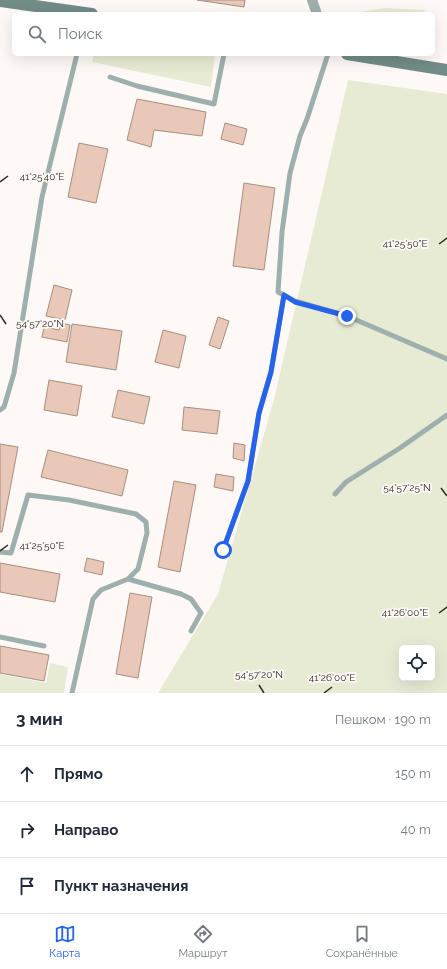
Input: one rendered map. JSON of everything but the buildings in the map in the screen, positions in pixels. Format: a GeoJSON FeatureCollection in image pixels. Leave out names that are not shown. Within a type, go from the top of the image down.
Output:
{"type":"FeatureCollection","features":[{"type":"Feature","properties":{"kind":"main road"},"geometry":{"type":"LineString","coordinates":[[0,1],[75,12]]}},
{"type":"Feature","properties":{"kind":"main road"},"geometry":{"type":"LineString","coordinates":[[360,56],[447,70]]}},
{"type":"Feature","properties":{"kind":"street"},"geometry":{"type":"LineString","coordinates":[[312,0],[316,12]]}},
{"type":"Feature","properties":{"kind":"lane"},"geometry":{"type":"LineString","coordinates":[[0,410],[4,407],[14,373],[42,197],[77,56]]}},
{"type":"Feature","properties":{"kind":"lane"},"geometry":{"type":"LineString","coordinates":[[110,77],[137,86],[214,104],[224,56]]}},
{"type":"Feature","properties":{"kind":"lane"},"geometry":{"type":"LineString","coordinates":[[327,56],[300,136],[290,173],[282,232],[278,292],[295,302],[347,316],[447,359]]}},
{"type":"Feature","properties":{"kind":"lane"},"geometry":{"type":"LineString","coordinates":[[223,550],[248,481],[259,413],[271,372],[284,295]]}},
{"type":"Feature","properties":{"kind":"lane"},"geometry":{"type":"LineString","coordinates":[[335,494],[346,482],[400,448],[447,414]]}},
{"type":"Feature","properties":{"kind":"lane"},"geometry":{"type":"LineString","coordinates":[[0,552],[11,553],[28,495],[69,500],[129,512],[136,514],[146,522],[147,534],[138,569],[128,579],[101,590],[93,599],[72,693]]}},
{"type":"Feature","properties":{"kind":"lane"},"geometry":{"type":"LineString","coordinates":[[128,579],[181,594],[191,599],[201,613],[191,631]]}},
{"type":"Feature","properties":{"kind":"lane"},"geometry":{"type":"LineString","coordinates":[[0,637],[44,646]]}},
{"type":"Feature","properties":{"kind":"green space"},"geometry":{"type":"Polygon","coordinates":[[[384,8],[424,10],[425,12],[361,12],[384,8]]]}},
{"type":"Feature","properties":{"kind":"green space"},"geometry":{"type":"Polygon","coordinates":[[[94,56],[215,56],[211,87],[92,62],[94,56]]]}},
{"type":"Feature","properties":{"kind":"green space"},"geometry":{"type":"Polygon","coordinates":[[[348,80],[447,94],[447,693],[158,693],[218,594],[274,399],[348,80]]]}},
{"type":"Feature","properties":{"kind":"green space"},"geometry":{"type":"Polygon","coordinates":[[[50,663],[68,667],[64,693],[0,693],[0,674],[46,683],[50,663]]]}},
{"type":"Feature","properties":{"kind":"route"},"geometry":{"type":"LineString","coordinates":[[223,550],[248,481],[259,413],[271,372],[284,295],[295,302],[347,316]]}}]}
